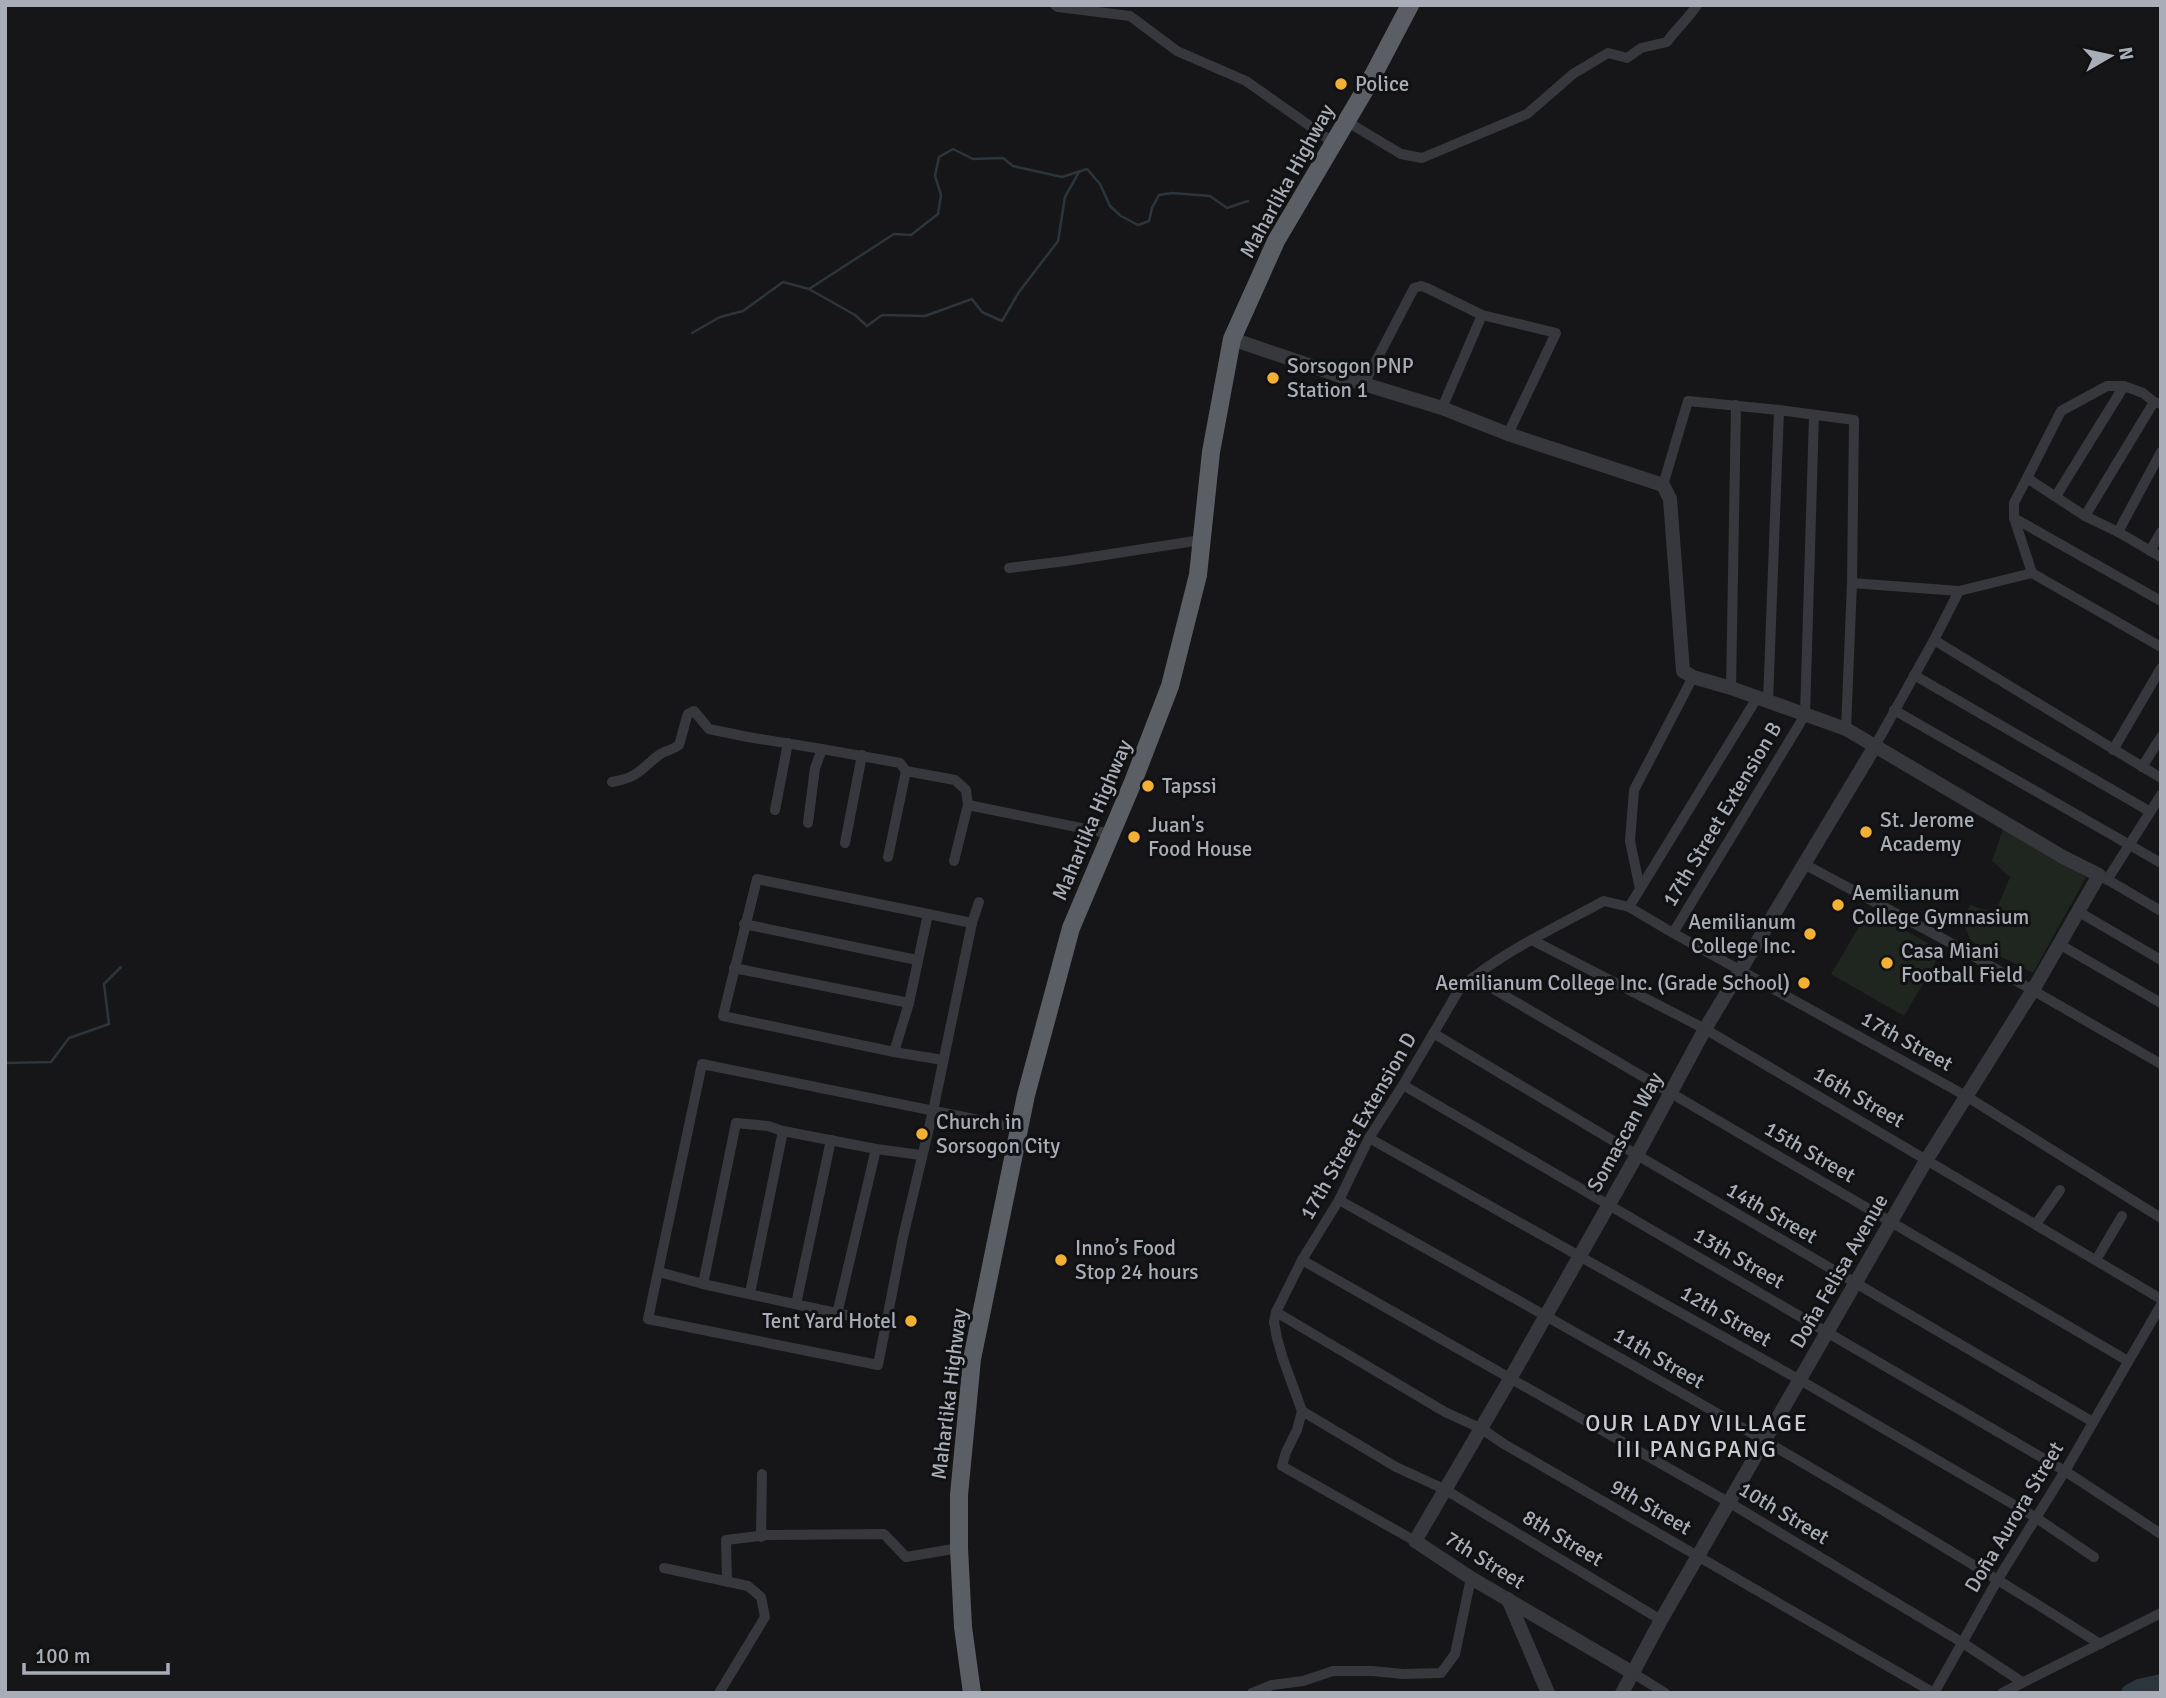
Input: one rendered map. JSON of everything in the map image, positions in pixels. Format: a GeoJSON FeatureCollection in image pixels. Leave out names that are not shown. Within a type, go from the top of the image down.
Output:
{"type":"FeatureCollection","features":[{"type":"Feature","properties":{"kind":"highway","name":"Maharlika Highway"},"geometry":{"type":"LineString","coordinates":[[972,1693],[964,1627],[959,1495],[972,1359],[1026,1095],[1071,928],[1170,686],[1198,575],[1211,452],[1233,339],[1276,241],[1410,5]]}},
{"type":"Feature","properties":{"kind":"street"},"geometry":{"type":"LineString","coordinates":[[1055,5],[1130,16],[1177,51],[1246,81],[1334,143]]}},
{"type":"Feature","properties":{"kind":"street"},"geometry":{"type":"LineString","coordinates":[[1346,121],[1401,154],[1422,158],[1527,114],[1573,74],[1608,53],[1627,58],[1641,48],[1667,42],[1697,5]]}},
{"type":"Feature","properties":{"kind":"street"},"geometry":{"type":"LineString","coordinates":[[1364,384],[1414,288],[1421,286],[1482,315],[1556,333],[1507,434]]}},
{"type":"Feature","properties":{"kind":"street"},"geometry":{"type":"LineString","coordinates":[[1442,408],[1482,315]]}},
{"type":"Feature","properties":{"kind":"street"},"geometry":{"type":"LineString","coordinates":[[1233,339],[1663,485]]}},
{"type":"Feature","properties":{"kind":"street"},"geometry":{"type":"LineString","coordinates":[[2085,516],[2157,403],[2143,393],[2124,386],[2107,386],[2061,411],[2014,503],[2014,519],[2032,573],[2161,647]]}},
{"type":"Feature","properties":{"kind":"street"},"geometry":{"type":"LineString","coordinates":[[2056,496],[2124,386]]}},
{"type":"Feature","properties":{"kind":"street"},"geometry":{"type":"LineString","coordinates":[[1846,729],[1852,583],[1854,420],[1688,401],[1663,485],[1670,499],[1683,671],[1693,677],[1846,729],[2161,911]]}},
{"type":"Feature","properties":{"kind":"street"},"geometry":{"type":"LineString","coordinates":[[1731,688],[1736,405]]}},
{"type":"Feature","properties":{"kind":"street"},"geometry":{"type":"LineString","coordinates":[[1629,907],[1763,700],[1779,410]]}},
{"type":"Feature","properties":{"kind":"street"},"geometry":{"type":"LineString","coordinates":[[1804,715],[1814,415]]}},
{"type":"Feature","properties":{"kind":"street"},"geometry":{"type":"LineString","coordinates":[[2118,531],[2161,452]]}},
{"type":"Feature","properties":{"kind":"street"},"geometry":{"type":"LineString","coordinates":[[2027,478],[2085,516],[2118,531],[2161,557]]}},
{"type":"Feature","properties":{"kind":"street"},"geometry":{"type":"LineString","coordinates":[[2014,519],[2161,601]]}},
{"type":"Feature","properties":{"kind":"street"},"geometry":{"type":"LineString","coordinates":[[2150,551],[2161,532]]}},
{"type":"Feature","properties":{"kind":"street"},"geometry":{"type":"LineString","coordinates":[[1009,568],[1202,540]]}},
{"type":"Feature","properties":{"kind":"street"},"geometry":{"type":"LineString","coordinates":[[1852,583],[1959,591],[2032,573]]}},
{"type":"Feature","properties":{"kind":"street"},"geometry":{"type":"LineString","coordinates":[[1875,746],[1959,591]]}},
{"type":"Feature","properties":{"kind":"street"},"geometry":{"type":"LineString","coordinates":[[1934,640],[2161,778]]}},
{"type":"Feature","properties":{"kind":"street"},"geometry":{"type":"LineString","coordinates":[[2113,750],[2161,668]]}},
{"type":"Feature","properties":{"kind":"street"},"geometry":{"type":"LineString","coordinates":[[1914,675],[2149,811]]}},
{"type":"Feature","properties":{"kind":"street"},"geometry":{"type":"LineString","coordinates":[[1640,889],[1630,841],[1634,790],[1693,677]]}},
{"type":"Feature","properties":{"kind":"street"},"geometry":{"type":"LineString","coordinates":[[1894,710],[2161,863]]}},
{"type":"Feature","properties":{"kind":"street"},"geometry":{"type":"LineString","coordinates":[[612,782],[631,779],[660,754],[679,745],[682,726],[688,714],[694,711],[709,729],[901,763],[906,771],[888,857]]}},
{"type":"Feature","properties":{"kind":"street","name":"17th Street Extension B"},"geometry":{"type":"LineString","coordinates":[[1673,933],[1804,715]]}},
{"type":"Feature","properties":{"kind":"street"},"geometry":{"type":"LineString","coordinates":[[2142,767],[2161,737]]}},
{"type":"Feature","properties":{"kind":"street"},"geometry":{"type":"LineString","coordinates":[[775,810],[788,743]]}},
{"type":"Feature","properties":{"kind":"street","name":"Somascan Way"},"geometry":{"type":"LineString","coordinates":[[1415,1541],[1609,1205],[1705,1029],[1875,746]]}},
{"type":"Feature","properties":{"kind":"street"},"geometry":{"type":"LineString","coordinates":[[808,823],[815,768],[822,749]]}},
{"type":"Feature","properties":{"kind":"street"},"geometry":{"type":"LineString","coordinates":[[845,843],[862,755]]}},
{"type":"Feature","properties":{"kind":"street"},"geometry":{"type":"LineString","coordinates":[[906,771],[955,780],[966,790],[968,805],[954,861]]}},
{"type":"Feature","properties":{"kind":"street"},"geometry":{"type":"LineString","coordinates":[[2103,877],[2129,844],[2161,795]]}},
{"type":"Feature","properties":{"kind":"street"},"geometry":{"type":"LineString","coordinates":[[968,805],[1111,834]]}},
{"type":"Feature","properties":{"kind":"street"},"geometry":{"type":"LineString","coordinates":[[1804,864],[1949,942],[2161,1064]]}},
{"type":"Feature","properties":{"kind":"street","name":"Doña Felisa Avenue"},"geometry":{"type":"LineString","coordinates":[[1622,1693],[1661,1620],[1700,1557],[1927,1159],[2103,877]]}},
{"type":"Feature","properties":{"kind":"street"},"geometry":{"type":"LineString","coordinates":[[943,1060],[723,1016],[757,879],[972,923]]}},
{"type":"Feature","properties":{"kind":"street","name":"17th Street Extension D"},"geometry":{"type":"LineString","coordinates":[[1276,1312],[1302,1260],[1339,1200],[1369,1138],[1404,1085],[1460,988],[1532,940],[1604,901],[1629,907]]}},
{"type":"Feature","properties":{"kind":"street"},"geometry":{"type":"LineString","coordinates":[[979,902],[972,923],[933,1111],[921,1155],[878,1365],[648,1320],[702,1064],[933,1111],[1019,1128]]}},
{"type":"Feature","properties":{"kind":"street","name":"17th Street"},"geometry":{"type":"LineString","coordinates":[[1629,907],[1966,1096],[2161,1218]]}},
{"type":"Feature","properties":{"kind":"street"},"geometry":{"type":"LineString","coordinates":[[2079,912],[2161,960]]}},
{"type":"Feature","properties":{"kind":"street"},"geometry":{"type":"LineString","coordinates":[[894,1052],[909,1003],[928,914]]}},
{"type":"Feature","properties":{"kind":"street"},"geometry":{"type":"LineString","coordinates":[[744,924],[917,960]]}},
{"type":"Feature","properties":{"kind":"street","name":"16th Street"},"geometry":{"type":"LineString","coordinates":[[1532,940],[1705,1029],[2161,1299]]}},
{"type":"Feature","properties":{"kind":"street"},"geometry":{"type":"LineString","coordinates":[[2059,944],[2161,1003]]}},
{"type":"Feature","properties":{"kind":"street"},"geometry":{"type":"LineString","coordinates":[[734,968],[909,1003]]}},
{"type":"Feature","properties":{"kind":"street","name":"15th Street"},"geometry":{"type":"LineString","coordinates":[[1473,977],[2128,1361]]}},
{"type":"Feature","properties":{"kind":"street","name":"14th Street"},"geometry":{"type":"LineString","coordinates":[[1433,1033],[1855,1284],[2094,1422]]}},
{"type":"Feature","properties":{"kind":"street","name":"13th Street"},"geometry":{"type":"LineString","coordinates":[[1404,1085],[2065,1471],[2161,1535]]}},
{"type":"Feature","properties":{"kind":"street"},"geometry":{"type":"LineString","coordinates":[[704,1284],[736,1123],[768,1126],[876,1150],[921,1155]]}},
{"type":"Feature","properties":{"kind":"street"},"geometry":{"type":"LineString","coordinates":[[750,1293],[783,1131]]}},
{"type":"Feature","properties":{"kind":"street","name":"12th Street"},"geometry":{"type":"LineString","coordinates":[[1369,1138],[1800,1380],[2035,1517],[2094,1557]]}},
{"type":"Feature","properties":{"kind":"street"},"geometry":{"type":"LineString","coordinates":[[796,1304],[831,1140]]}},
{"type":"Feature","properties":{"kind":"street"},"geometry":{"type":"LineString","coordinates":[[837,1314],[876,1150]]}},
{"type":"Feature","properties":{"kind":"street"},"geometry":{"type":"LineString","coordinates":[[2036,1224],[2060,1190]]}},
{"type":"Feature","properties":{"kind":"street","name":"11th Street"},"geometry":{"type":"LineString","coordinates":[[1339,1200],[1765,1440],[1998,1579],[2099,1644]]}},
{"type":"Feature","properties":{"kind":"street"},"geometry":{"type":"LineString","coordinates":[[2096,1260],[2122,1216]]}},
{"type":"Feature","properties":{"kind":"street","name":"10th Street"},"geometry":{"type":"LineString","coordinates":[[1302,1260],[1730,1503],[1963,1643],[2022,1682]]}},
{"type":"Feature","properties":{"kind":"street"},"geometry":{"type":"LineString","coordinates":[[659,1272],[887,1324]]}},
{"type":"Feature","properties":{"kind":"street","name":"Doña Aurora Street"},"geometry":{"type":"LineString","coordinates":[[1934,1693],[1998,1579],[2065,1471],[2161,1305]]}},
{"type":"Feature","properties":{"kind":"street"},"geometry":{"type":"LineString","coordinates":[[1276,1312],[1274,1322],[1277,1338],[1302,1410]]}},
{"type":"Feature","properties":{"kind":"street","name":"9th Street"},"geometry":{"type":"LineString","coordinates":[[1276,1312],[1934,1693]]}},
{"type":"Feature","properties":{"kind":"street","name":"7th Street"},"geometry":{"type":"LineString","coordinates":[[1302,1410],[1282,1466],[1415,1541],[1471,1578],[1665,1693]]}},
{"type":"Feature","properties":{"kind":"street","name":"8th Street"},"geometry":{"type":"LineString","coordinates":[[1302,1410],[1396,1467],[1444,1489],[1661,1620]]}},
{"type":"Feature","properties":{"kind":"street"},"geometry":{"type":"LineString","coordinates":[[761,1537],[762,1474]]}},
{"type":"Feature","properties":{"kind":"street"},"geometry":{"type":"LineString","coordinates":[[727,1582],[726,1541],[761,1537],[884,1534],[906,1557],[959,1548]]}},
{"type":"Feature","properties":{"kind":"street"},"geometry":{"type":"LineString","coordinates":[[664,1567],[748,1586],[761,1597],[765,1617],[719,1693]]}},
{"type":"Feature","properties":{"kind":"street"},"geometry":{"type":"LineString","coordinates":[[1252,1693],[1272,1685],[1303,1681],[1332,1671],[1441,1673],[1455,1654],[1471,1578]]}},
{"type":"Feature","properties":{"kind":"street"},"geometry":{"type":"LineString","coordinates":[[1507,1599],[1548,1693]]}},
{"type":"Feature","properties":{"kind":"street"},"geometry":{"type":"LineString","coordinates":[[2002,1693],[2161,1613]]}},
{"type":"Feature","properties":{"kind":"shaded area"},"geometry":{"type":"Polygon","coordinates":[[[2003,829],[2086,877],[2033,973],[1971,941],[1962,921],[1970,905],[1995,913],[2010,877],[1992,861],[2003,829]]]}},
{"type":"Feature","properties":{"kind":"shaded area","name":"Casa Miani Football Field"},"geometry":{"type":"Polygon","coordinates":[[[1869,910],[1942,951],[1904,1016],[1831,974],[1869,910]]]}},
{"type":"Feature","properties":{"kind":"waterway"},"geometry":{"type":"LineString","coordinates":[[692,333],[720,317],[743,311],[783,282],[809,289],[894,234],[911,235],[938,214],[941,195],[935,176],[939,157],[953,149],[973,159],[1003,158],[1013,166],[1062,177],[1087,169],[1100,184],[1110,206],[1138,225],[1149,221],[1159,195],[1172,193],[1210,196],[1227,208],[1248,201]]}},
{"type":"Feature","properties":{"kind":"waterway"},"geometry":{"type":"LineString","coordinates":[[809,289],[855,315],[867,326],[882,315],[925,316],[972,299],[982,312],[1002,321],[1019,292],[1058,241],[1065,197],[1079,172]]}},
{"type":"Feature","properties":{"kind":"waterway"},"geometry":{"type":"LineString","coordinates":[[5,1063],[51,1062],[69,1038],[109,1024],[104,984],[121,967]]}},
{"type":"Feature","properties":{"kind":"waterway"},"geometry":{"type":"LineString","coordinates":[[2130,1693],[2161,1683]]}},
{"type":"Feature","properties":{"kind":"place","name":"Police"},"geometry":{"type":"Point","coordinates":[1341,84]}},
{"type":"Feature","properties":{"kind":"place","name":"Sorsogon PNP Station 1"},"geometry":{"type":"Point","coordinates":[1273,378]}},
{"type":"Feature","properties":{"kind":"place","name":"Tapssi"},"geometry":{"type":"Point","coordinates":[1148,786]}},
{"type":"Feature","properties":{"kind":"place","name":"St. Jerome Academy"},"geometry":{"type":"Point","coordinates":[1866,832]}},
{"type":"Feature","properties":{"kind":"place","name":"Juan's Food House"},"geometry":{"type":"Point","coordinates":[1134,837]}},
{"type":"Feature","properties":{"kind":"place","name":"Aemilianum College Gymnasium"},"geometry":{"type":"Point","coordinates":[1838,905]}},
{"type":"Feature","properties":{"kind":"place","name":"Aemilianum College Inc."},"geometry":{"type":"Point","coordinates":[1810,934]}},
{"type":"Feature","properties":{"kind":"place","name":"Casa Miani Football Field"},"geometry":{"type":"Point","coordinates":[1887,963]}},
{"type":"Feature","properties":{"kind":"place","name":"Aemilianum College Inc. (Grade School)"},"geometry":{"type":"Point","coordinates":[1804,983]}},
{"type":"Feature","properties":{"kind":"place","name":"Church in Sorsogon City"},"geometry":{"type":"Point","coordinates":[922,1134]}},
{"type":"Feature","properties":{"kind":"place","name":"Inno’s Food Stop 24 hours"},"geometry":{"type":"Point","coordinates":[1061,1260]}},
{"type":"Feature","properties":{"kind":"place","name":"Tent Yard Hotel"},"geometry":{"type":"Point","coordinates":[911,1321]}},
{"type":"Feature","properties":{"kind":"district","name":"OUR LADY VILLAGE III PANGPANG"},"geometry":{"type":"Point","coordinates":[1697,1436]}}]}
